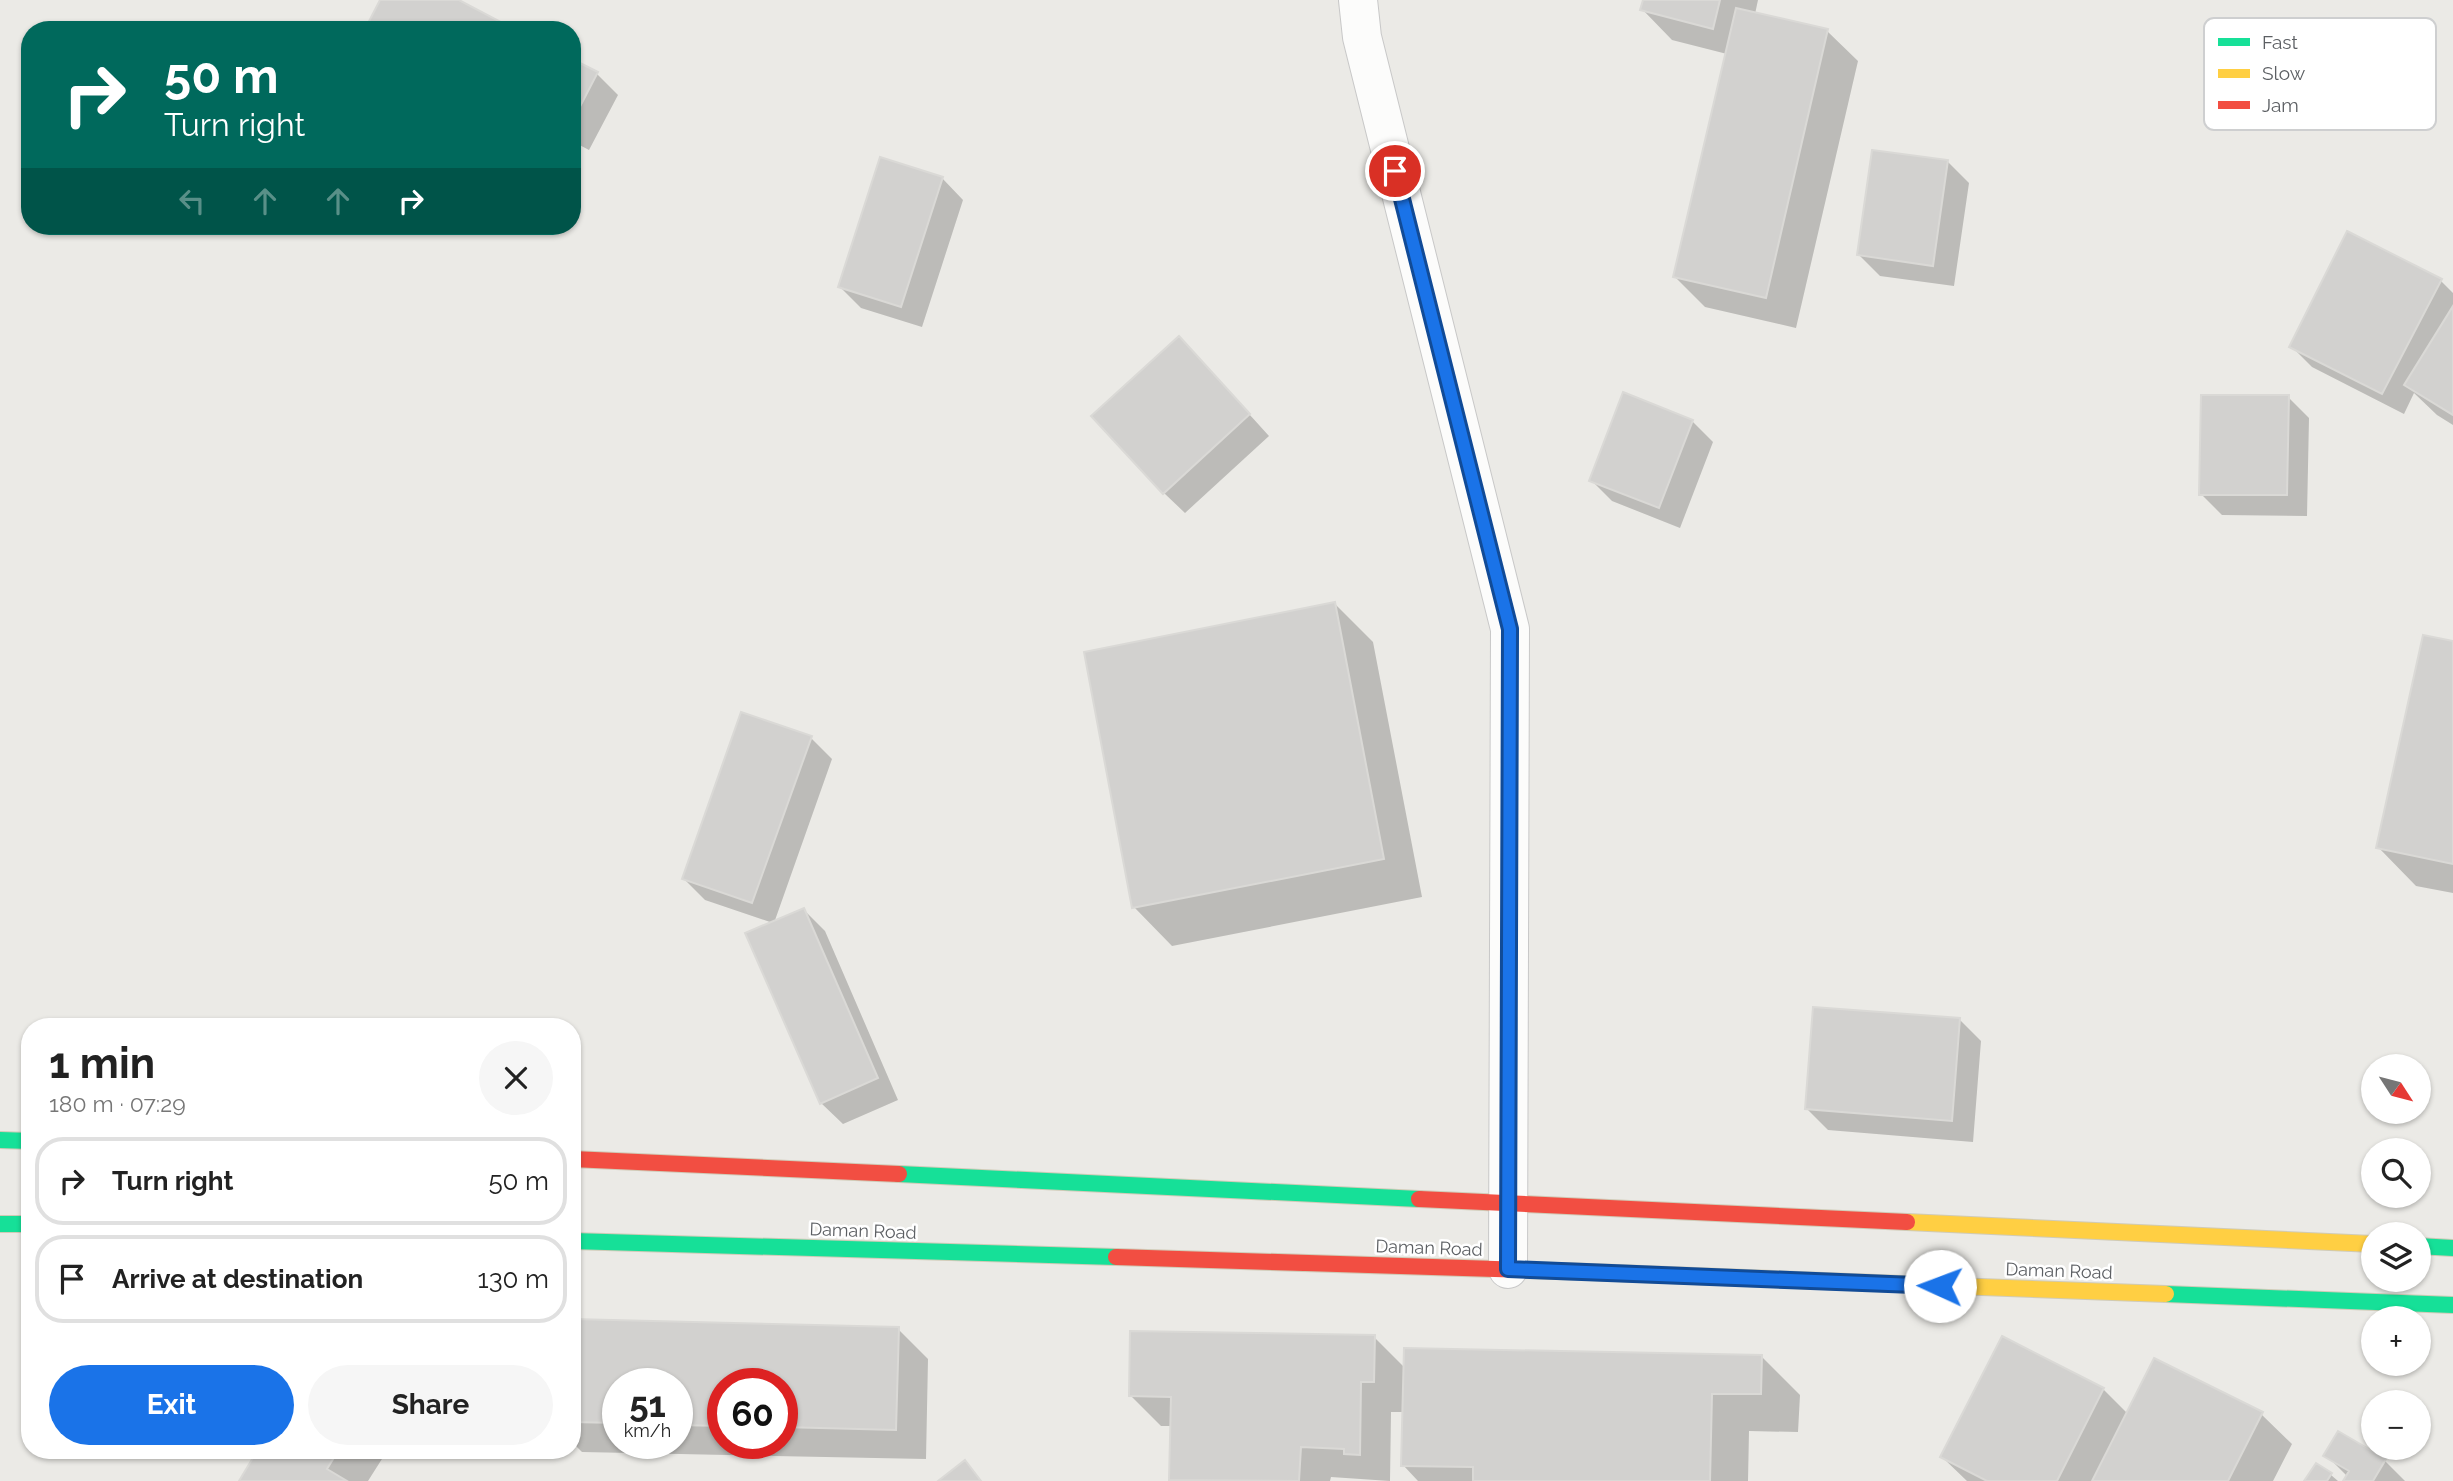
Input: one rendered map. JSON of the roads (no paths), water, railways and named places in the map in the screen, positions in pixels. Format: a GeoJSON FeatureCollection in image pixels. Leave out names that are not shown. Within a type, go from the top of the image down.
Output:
{"type":"FeatureCollection","features":[{"type":"Feature","properties":{"kind":"main road"},"geometry":{"type":"LineString","coordinates":[[0,1140],[21,1141]]}},
{"type":"Feature","properties":{"kind":"main road"},"geometry":{"type":"LineString","coordinates":[[581,1159],[2361,1243]]}},
{"type":"Feature","properties":{"kind":"main road"},"geometry":{"type":"LineString","coordinates":[[0,1224],[21,1224]]}},
{"type":"Feature","properties":{"kind":"main road","name":"Daman Road"},"geometry":{"type":"LineString","coordinates":[[581,1241],[1508,1269],[2453,1305]]}},
{"type":"Feature","properties":{"kind":"main road"},"geometry":{"type":"LineString","coordinates":[[2431,1247],[2453,1248]]}},
{"type":"Feature","properties":{"kind":"street"},"geometry":{"type":"LineString","coordinates":[[1358,0],[1362,37],[1510,629],[1508,1269]]}}]}
